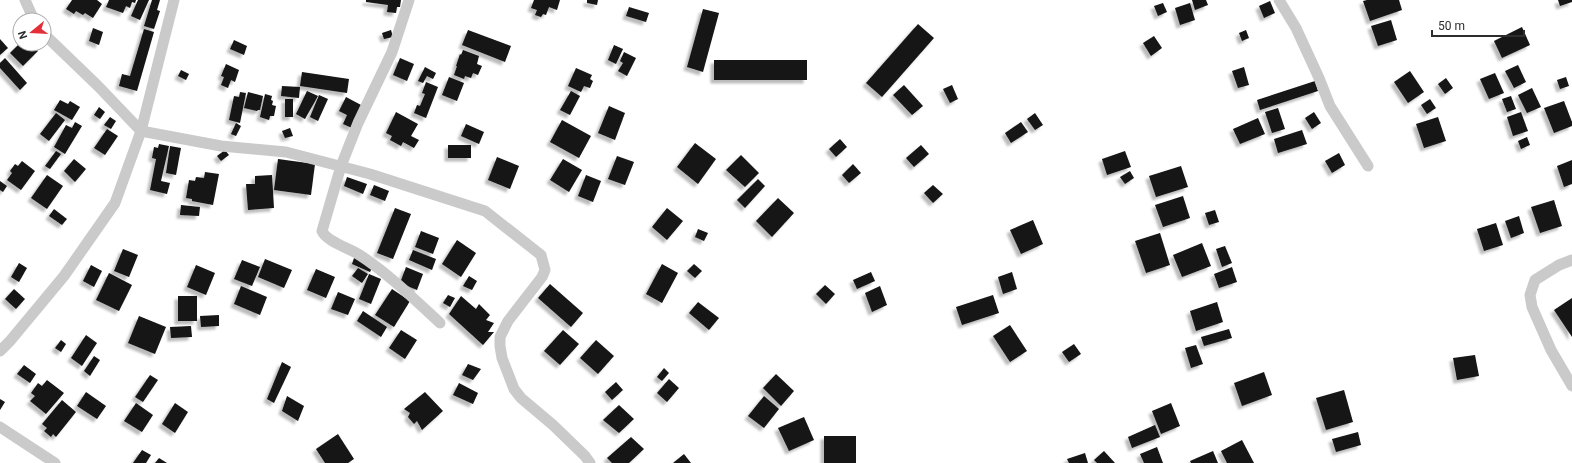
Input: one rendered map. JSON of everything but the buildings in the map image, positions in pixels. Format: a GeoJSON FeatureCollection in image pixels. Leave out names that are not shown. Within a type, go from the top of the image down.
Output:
{"type":"FeatureCollection","features":[{"type":"Feature","properties":{"kind":"street"},"geometry":{"type":"LineString","coordinates":[[25,0],[30,12]]}},
{"type":"Feature","properties":{"kind":"street"},"geometry":{"type":"LineString","coordinates":[[0,351],[64,276],[115,203],[141,131],[174,0]]}},
{"type":"Feature","properties":{"kind":"street"},"geometry":{"type":"LineString","coordinates":[[409,0],[392,52],[358,123],[341,166],[322,227],[323,234],[378,267],[440,323]]}},
{"type":"Feature","properties":{"kind":"street"},"geometry":{"type":"LineString","coordinates":[[1279,0],[1296,28],[1330,106],[1368,166]]}},
{"type":"Feature","properties":{"kind":"street"},"geometry":{"type":"LineString","coordinates":[[52,42],[98,86],[141,131],[221,146],[286,152],[341,166],[485,211],[541,255],[545,270],[542,277],[508,321],[500,337],[502,358],[514,389],[521,398],[553,425],[585,456],[590,463]]}},
{"type":"Feature","properties":{"kind":"street"},"geometry":{"type":"LineString","coordinates":[[1572,260],[1558,265],[1535,280],[1530,295],[1532,307],[1551,350],[1572,386]]}},
{"type":"Feature","properties":{"kind":"street"},"geometry":{"type":"LineString","coordinates":[[0,427],[55,463]]}}]}
